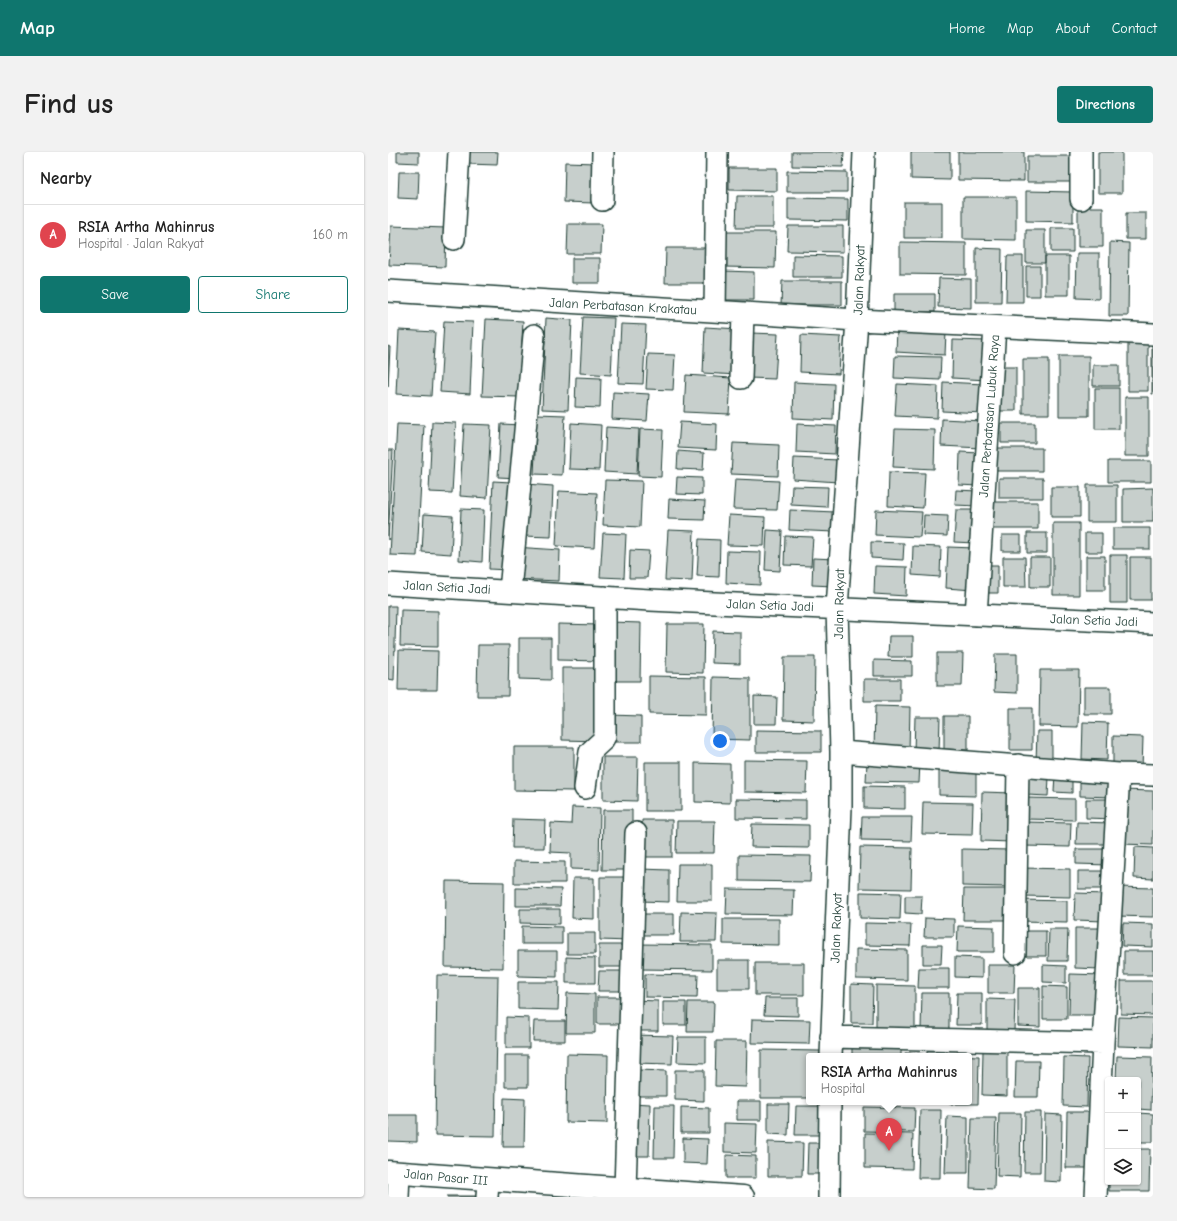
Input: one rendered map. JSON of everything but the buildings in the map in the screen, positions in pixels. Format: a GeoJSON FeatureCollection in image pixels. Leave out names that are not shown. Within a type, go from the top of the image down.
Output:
{"type":"FeatureCollection","features":[{"type":"Feature","properties":{"kind":"street"},"geometry":{"type":"LineString","coordinates":[[454,239],[459,152]]}},
{"type":"Feature","properties":{"kind":"street"},"geometry":{"type":"LineString","coordinates":[[602,200],[603,152]]}},
{"type":"Feature","properties":{"kind":"street"},"geometry":{"type":"LineString","coordinates":[[715,311],[717,152]]}},
{"type":"Feature","properties":{"kind":"street","name":"Jalan Rakyat"},"geometry":{"type":"LineString","coordinates":[[831,1046],[841,752],[837,608],[857,320],[864,152]]}},
{"type":"Feature","properties":{"kind":"street"},"geometry":{"type":"LineString","coordinates":[[1081,152],[1081,199]]}},
{"type":"Feature","properties":{"kind":"street","name":"Jalan Perbatasan Krakatau"},"geometry":{"type":"LineString","coordinates":[[388,291],[995,327]]}},
{"type":"Feature","properties":{"kind":"street"},"geometry":{"type":"LineString","coordinates":[[740,378],[743,313]]}},
{"type":"Feature","properties":{"kind":"street","name":"Jalan Perbatasan Lubuk Raya"},"geometry":{"type":"LineString","coordinates":[[976,615],[995,327],[1153,334]]}},
{"type":"Feature","properties":{"kind":"street"},"geometry":{"type":"LineString","coordinates":[[510,591],[534,335]]}},
{"type":"Feature","properties":{"kind":"street","name":"Jalan Setia Jadi"},"geometry":{"type":"LineString","coordinates":[[388,584],[605,597],[1153,623]]}},
{"type":"Feature","properties":{"kind":"street"},"geometry":{"type":"LineString","coordinates":[[585,788],[590,752],[602,741],[604,736],[605,597]]}},
{"type":"Feature","properties":{"kind":"street"},"geometry":{"type":"LineString","coordinates":[[841,752],[1119,774],[1153,775]]}},
{"type":"Feature","properties":{"kind":"street"},"geometry":{"type":"LineString","coordinates":[[1015,953],[1018,765]]}},
{"type":"Feature","properties":{"kind":"street"},"geometry":{"type":"LineString","coordinates":[[1096,1197],[1103,1043],[1119,774]]}},
{"type":"Feature","properties":{"kind":"street"},"geometry":{"type":"LineString","coordinates":[[625,1190],[636,833]]}},
{"type":"Feature","properties":{"kind":"street"},"geometry":{"type":"LineString","coordinates":[[831,1046],[1103,1043]]}},
{"type":"Feature","properties":{"kind":"street"},"geometry":{"type":"LineString","coordinates":[[828,1197],[830,1105]]}},
{"type":"Feature","properties":{"kind":"street"},"geometry":{"type":"LineString","coordinates":[[393,1172],[398,1197]]}},
{"type":"Feature","properties":{"kind":"street","name":"Jalan Pasar III"},"geometry":{"type":"LineString","coordinates":[[393,1172],[487,1188],[571,1191],[625,1190],[689,1195],[743,1197]]}},
{"type":"Feature","properties":{"kind":"place","name":"RSIA Artha Mahinrus"},"geometry":{"type":"Point","coordinates":[889,1151]}}]}
